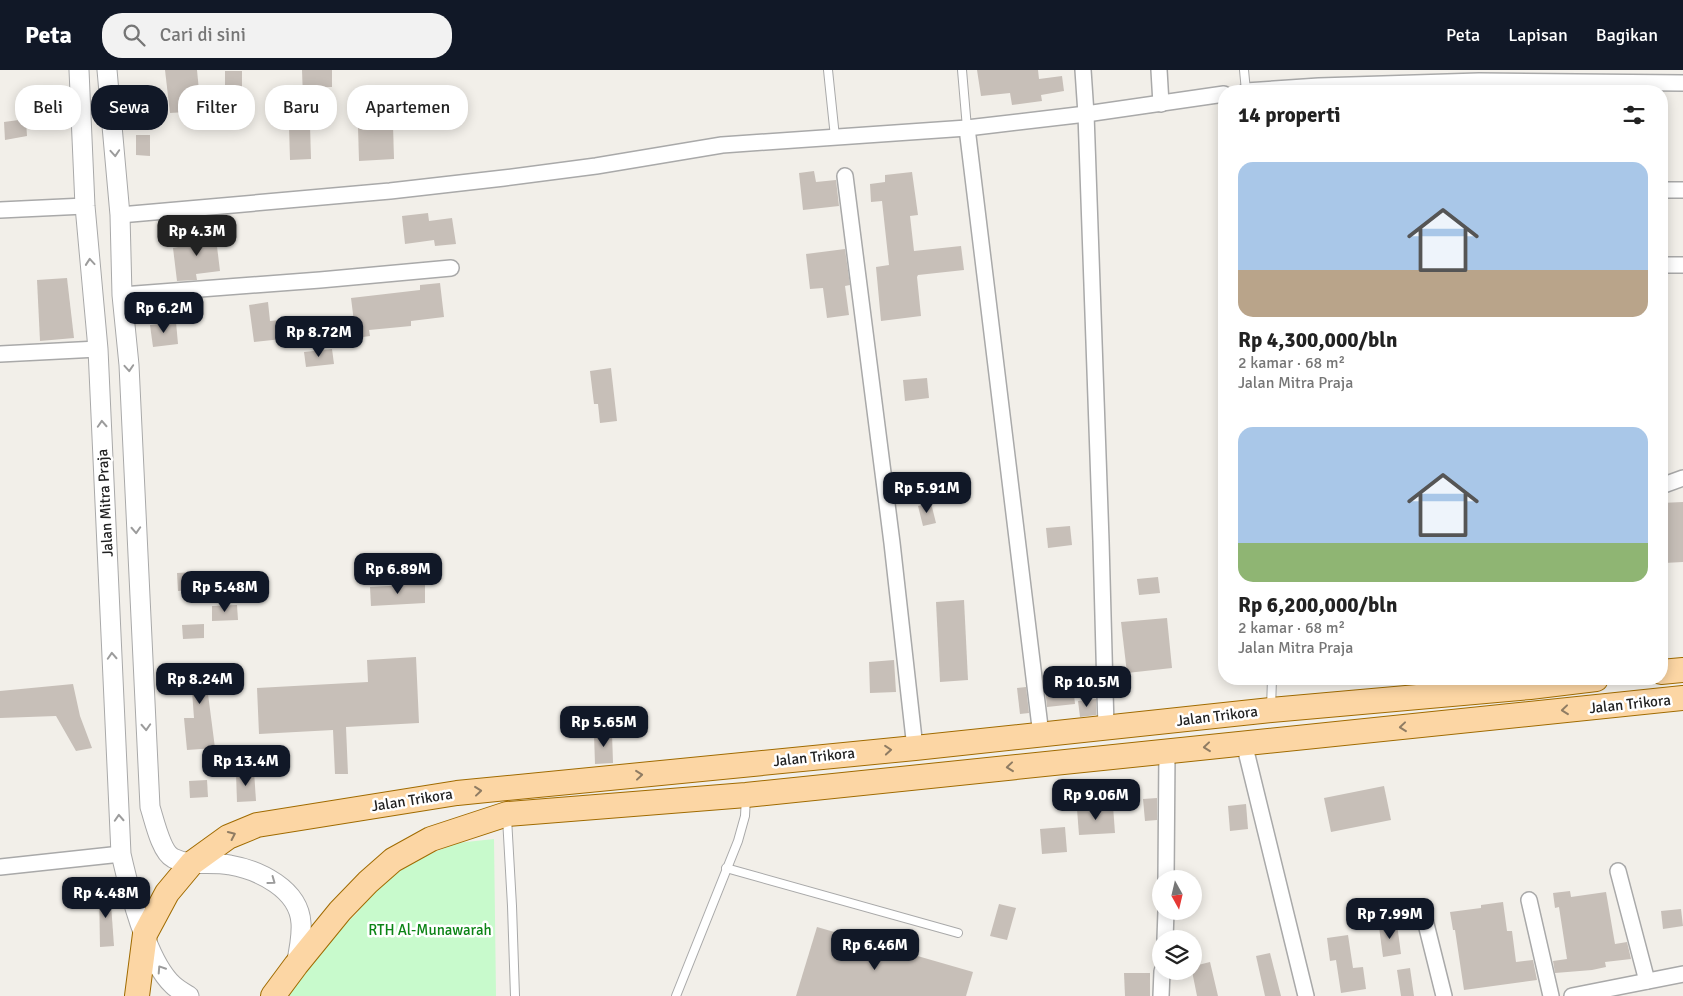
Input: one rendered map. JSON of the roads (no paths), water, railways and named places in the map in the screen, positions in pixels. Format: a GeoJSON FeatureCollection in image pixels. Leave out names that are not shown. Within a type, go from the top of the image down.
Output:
{"type":"FeatureCollection","features":[{"type":"Feature","properties":{"kind":"main road","name":"Jalan Trikora"},"geometry":{"type":"LineString","coordinates":[[1668,671],[1683,670]]}},
{"type":"Feature","properties":{"kind":"main road","name":"Jalan Trikora"},"geometry":{"type":"LineString","coordinates":[[137,996],[145,934],[167,893],[192,863],[228,837],[257,825],[457,793],[916,748],[1271,710],[1455,694],[1516,685]]}},
{"type":"Feature","properties":{"kind":"main road"},"geometry":{"type":"LineString","coordinates":[[1455,694],[1458,721]]}},
{"type":"Feature","properties":{"kind":"main road","name":"Jalan Trikora"},"geometry":{"type":"LineString","coordinates":[[273,996],[340,911],[393,860],[430,839],[507,814],[746,795],[1683,698]]}},
{"type":"Feature","properties":{"kind":"main road"},"geometry":{"type":"LineString","coordinates":[[745,765],[746,795]]}},
{"type":"Feature","properties":{"kind":"street","name":"Jalan Mitra Praja"},"geometry":{"type":"LineString","coordinates":[[79,70],[85,206],[98,349],[121,854],[129,894],[153,956],[173,985],[189,996]]}},
{"type":"Feature","properties":{"kind":"street","name":"Jalan Mitra Praja"},"geometry":{"type":"LineString","coordinates":[[107,70],[120,215],[122,295],[129,365],[150,807],[163,846],[172,858],[192,863],[229,864],[270,878],[285,892],[294,902],[301,921],[301,940],[296,965]]}},
{"type":"Feature","properties":{"kind":"street"},"geometry":{"type":"LineString","coordinates":[[1083,70],[1101,521],[1106,728]]}},
{"type":"Feature","properties":{"kind":"street"},"geometry":{"type":"LineString","coordinates":[[1158,70],[1161,104]]}},
{"type":"Feature","properties":{"kind":"street"},"geometry":{"type":"LineString","coordinates":[[1351,85],[1479,81],[1683,83]]}},
{"type":"Feature","properties":{"kind":"street"},"geometry":{"type":"LineString","coordinates":[[120,215],[390,190],[596,166],[722,145],[968,128],[1086,114],[1218,95]]}},
{"type":"Feature","properties":{"kind":"street"},"geometry":{"type":"LineString","coordinates":[[968,128],[1041,735]]}},
{"type":"Feature","properties":{"kind":"street"},"geometry":{"type":"LineString","coordinates":[[845,176],[916,748]]}},
{"type":"Feature","properties":{"kind":"street"},"geometry":{"type":"LineString","coordinates":[[1668,190],[1683,190]]}},
{"type":"Feature","properties":{"kind":"street"},"geometry":{"type":"LineString","coordinates":[[0,210],[85,206]]}},
{"type":"Feature","properties":{"kind":"street"},"geometry":{"type":"LineString","coordinates":[[1668,265],[1683,265]]}},
{"type":"Feature","properties":{"kind":"street"},"geometry":{"type":"LineString","coordinates":[[122,295],[451,268]]}},
{"type":"Feature","properties":{"kind":"street"},"geometry":{"type":"LineString","coordinates":[[0,354],[98,349]]}},
{"type":"Feature","properties":{"kind":"street"},"geometry":{"type":"LineString","coordinates":[[1668,483],[1683,478]]}},
{"type":"Feature","properties":{"kind":"street"},"geometry":{"type":"LineString","coordinates":[[1244,743],[1306,996]]}},
{"type":"Feature","properties":{"kind":"street"},"geometry":{"type":"LineString","coordinates":[[1166,870],[1167,751]]}},
{"type":"Feature","properties":{"kind":"street"},"geometry":{"type":"LineString","coordinates":[[0,867],[121,854]]}},
{"type":"Feature","properties":{"kind":"street"},"geometry":{"type":"LineString","coordinates":[[1618,871],[1646,981]]}},
{"type":"Feature","properties":{"kind":"street"},"geometry":{"type":"LineString","coordinates":[[1529,900],[1552,996]]}},
{"type":"Feature","properties":{"kind":"street"},"geometry":{"type":"LineString","coordinates":[[1424,916],[1444,996]]}},
{"type":"Feature","properties":{"kind":"street"},"geometry":{"type":"LineString","coordinates":[[1572,996],[1683,974]]}},
{"type":"Feature","properties":{"kind":"street"},"geometry":{"type":"LineString","coordinates":[[1161,996],[1162,980]]}},
{"type":"Feature","properties":{"kind":"lane"},"geometry":{"type":"LineString","coordinates":[[828,70],[835,137]]}},
{"type":"Feature","properties":{"kind":"lane"},"geometry":{"type":"LineString","coordinates":[[962,70],[968,128]]}},
{"type":"Feature","properties":{"kind":"lane"},"geometry":{"type":"LineString","coordinates":[[1244,70],[1245,85]]}},
{"type":"Feature","properties":{"kind":"lane"},"geometry":{"type":"LineString","coordinates":[[1271,710],[1272,685]]}},
{"type":"Feature","properties":{"kind":"lane"},"geometry":{"type":"LineString","coordinates":[[676,996],[738,841],[745,816],[746,795]]}},
{"type":"Feature","properties":{"kind":"lane"},"geometry":{"type":"LineString","coordinates":[[507,814],[515,996]]}},
{"type":"Feature","properties":{"kind":"lane"},"geometry":{"type":"LineString","coordinates":[[726,868],[958,933]]}},
{"type":"Feature","properties":{"kind":"park label","name":"RTH Al-Munawarah"},"geometry":{"type":"Point","coordinates":[430,930]}}]}
